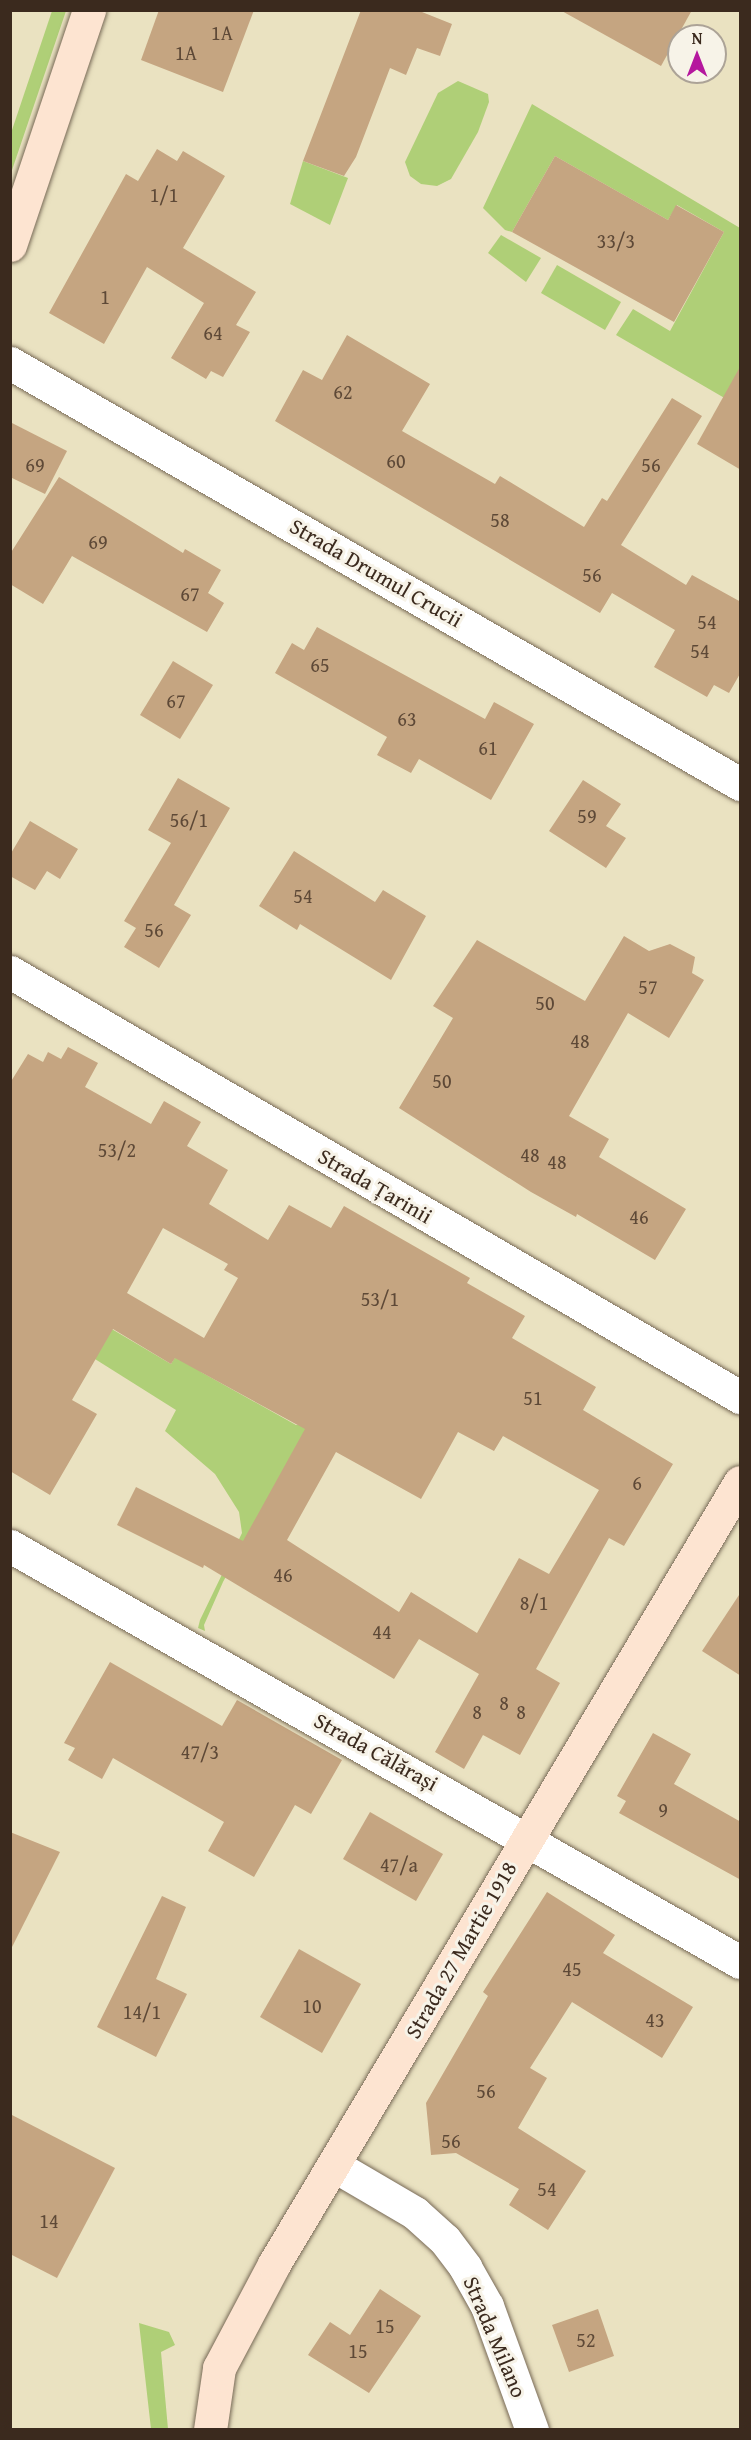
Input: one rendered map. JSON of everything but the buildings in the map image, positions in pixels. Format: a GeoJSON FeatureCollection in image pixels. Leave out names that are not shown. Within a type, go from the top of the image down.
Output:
{"type":"FeatureCollection","features":[{"type":"Feature","properties":{"kind":"main road"},"geometry":{"type":"LineString","coordinates":[[10,245],[89,10]]}},
{"type":"Feature","properties":{"kind":"main road","name":"Strada 27 Martie 1918"},"geometry":{"type":"LineString","coordinates":[[210,2430],[219,2368],[274,2264],[335,2166],[527,1837],[741,1482]]}},
{"type":"Feature","properties":{"kind":"street","name":"Strada Drumul Crucii"},"geometry":{"type":"LineString","coordinates":[[10,363],[741,784]]}},
{"type":"Feature","properties":{"kind":"street","name":"Strada Țarinii"},"geometry":{"type":"LineString","coordinates":[[10,972],[741,1397]]}},
{"type":"Feature","properties":{"kind":"street","name":"Strada Călărași"},"geometry":{"type":"LineString","coordinates":[[10,1546],[527,1837],[741,1962]]}},
{"type":"Feature","properties":{"kind":"street","name":"Strada Milano"},"geometry":{"type":"LineString","coordinates":[[335,2166],[415,2213],[445,2240],[465,2267],[487,2306],[532,2430]]}},
{"type":"Feature","properties":{"kind":"green space"},"geometry":{"type":"Polygon","coordinates":[[[52,11],[66,11],[11,173],[11,133],[52,11]]]}},
{"type":"Feature","properties":{"kind":"green space"},"geometry":{"type":"Polygon","coordinates":[[[458,81],[488,94],[489,102],[478,132],[451,179],[437,186],[421,184],[410,176],[405,162],[438,93],[458,81]]]}},
{"type":"Feature","properties":{"kind":"green space"},"geometry":{"type":"Polygon","coordinates":[[[532,104],[740,228],[740,407],[616,335],[633,309],[670,331],[724,232],[677,205],[668,220],[555,156],[512,232],[505,230],[483,208],[532,104]]]}},
{"type":"Feature","properties":{"kind":"green space"},"geometry":{"type":"Polygon","coordinates":[[[303,161],[348,178],[330,225],[290,204],[303,161]]]}},
{"type":"Feature","properties":{"kind":"green space"},"geometry":{"type":"Polygon","coordinates":[[[501,235],[541,258],[526,282],[488,253],[501,235]]]}},
{"type":"Feature","properties":{"kind":"green space"},"geometry":{"type":"Polygon","coordinates":[[[557,265],[621,302],[605,330],[541,293],[557,265]]]}},
{"type":"Feature","properties":{"kind":"green space"},"geometry":{"type":"Polygon","coordinates":[[[10,1269],[171,1364],[185,1341],[201,1372],[296,1425],[321,1423],[287,1463],[223,1582],[204,1625],[205,1631],[198,1628],[200,1620],[242,1533],[239,1512],[215,1474],[165,1431],[176,1410],[60,1337],[10,1269]]]}},
{"type":"Feature","properties":{"kind":"green space"},"geometry":{"type":"Polygon","coordinates":[[[139,2323],[169,2332],[175,2345],[161,2352],[168,2429],[151,2429],[139,2323]]]}}]}
